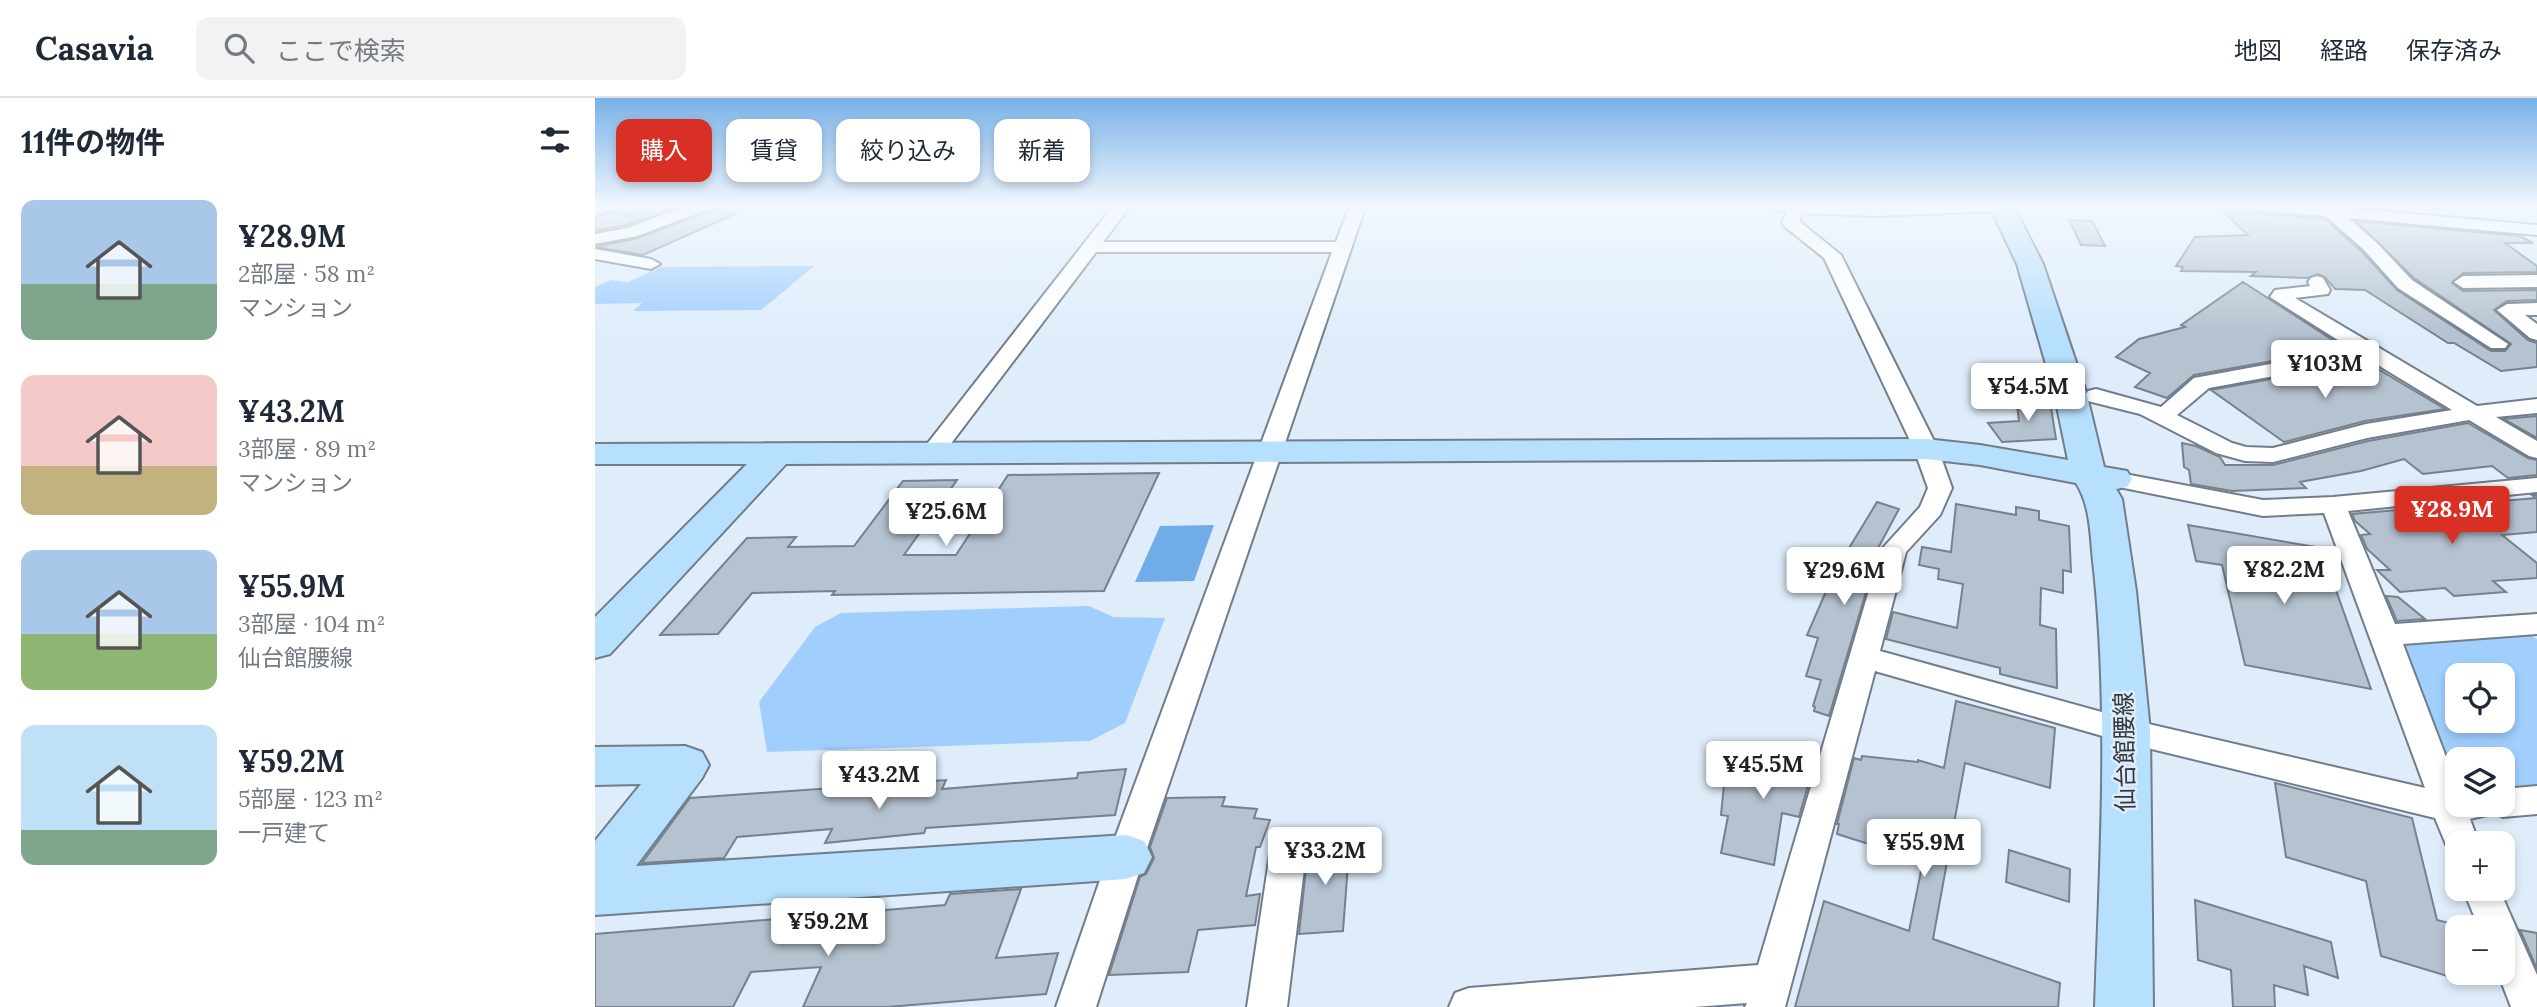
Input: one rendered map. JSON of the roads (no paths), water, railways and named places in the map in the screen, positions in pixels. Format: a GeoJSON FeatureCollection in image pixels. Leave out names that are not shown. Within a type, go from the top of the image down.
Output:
{"type":"FeatureCollection","features":[{"type":"Feature","properties":{"kind":"street"},"geometry":{"type":"LineString","coordinates":[[932,453],[1091,247]]}},
{"type":"Feature","properties":{"kind":"street"},"geometry":{"type":"LineString","coordinates":[[1076,1007],[1126,857],[1343,247]]}},
{"type":"Feature","properties":{"kind":"street"},"geometry":{"type":"LineString","coordinates":[[1469,1007],[1769,994],[1894,550],[1931,510],[1940,488],[1926,449],[1832,255],[1822,247]]}},
{"type":"Feature","properties":{"kind":"street","name":"仙台館腰線"},"geometry":{"type":"LineString","coordinates":[[2022,247],[2030,264],[2102,484]]}},
{"type":"Feature","properties":{"kind":"street","name":"仙台館腰線"},"geometry":{"type":"LineString","coordinates":[[2039,247],[2058,285],[2096,396],[2102,484],[2116,591],[2127,731],[2125,1007]]}},
{"type":"Feature","properties":{"kind":"street"},"geometry":{"type":"LineString","coordinates":[[2371,247],[2405,284],[2498,344]]}},
{"type":"Feature","properties":{"kind":"street"},"geometry":{"type":"LineString","coordinates":[[595,254],[651,264]]}},
{"type":"Feature","properties":{"kind":"street"},"geometry":{"type":"LineString","coordinates":[[2463,282],[2537,281]]}},
{"type":"Feature","properties":{"kind":"street"},"geometry":{"type":"LineString","coordinates":[[2317,282],[2321,290],[2282,294],[2279,298],[2537,451]]}},
{"type":"Feature","properties":{"kind":"street"},"geometry":{"type":"LineString","coordinates":[[2537,309],[2507,310],[2537,334]]}},
{"type":"Feature","properties":{"kind":"street"},"geometry":{"type":"LineString","coordinates":[[2163,416],[2202,383],[2370,352]]}},
{"type":"Feature","properties":{"kind":"street"},"geometry":{"type":"LineString","coordinates":[[2096,396],[2148,409],[2224,448],[2245,454],[2273,455],[2365,431],[2471,413],[2537,406]]}},
{"type":"Feature","properties":{"kind":"street"},"geometry":{"type":"LineString","coordinates":[[595,454],[1926,449],[2102,484],[2263,508],[2333,505],[2537,485]]}},
{"type":"Feature","properties":{"kind":"street"},"geometry":{"type":"LineString","coordinates":[[595,643],[776,454]]}},
{"type":"Feature","properties":{"kind":"street"},"geometry":{"type":"LineString","coordinates":[[2333,505],[2385,635],[2445,770]]}},
{"type":"Feature","properties":{"kind":"street"},"geometry":{"type":"LineString","coordinates":[[2385,635],[2537,624]]}},
{"type":"Feature","properties":{"kind":"street"},"geometry":{"type":"LineString","coordinates":[[1864,657],[2127,731],[2445,802]]}},
{"type":"Feature","properties":{"kind":"street"},"geometry":{"type":"LineString","coordinates":[[595,766],[685,765],[595,880]]}},
{"type":"Feature","properties":{"kind":"street"},"geometry":{"type":"LineString","coordinates":[[2515,802],[2537,800]]}},
{"type":"Feature","properties":{"kind":"street"},"geometry":{"type":"LineString","coordinates":[[1267,1007],[1287,853]]}},
{"type":"Feature","properties":{"kind":"street"},"geometry":{"type":"LineString","coordinates":[[595,892],[1126,857]]}},
{"type":"Feature","properties":{"kind":"street"},"geometry":{"type":"LineString","coordinates":[[2515,968],[2531,1007]]}}]}
